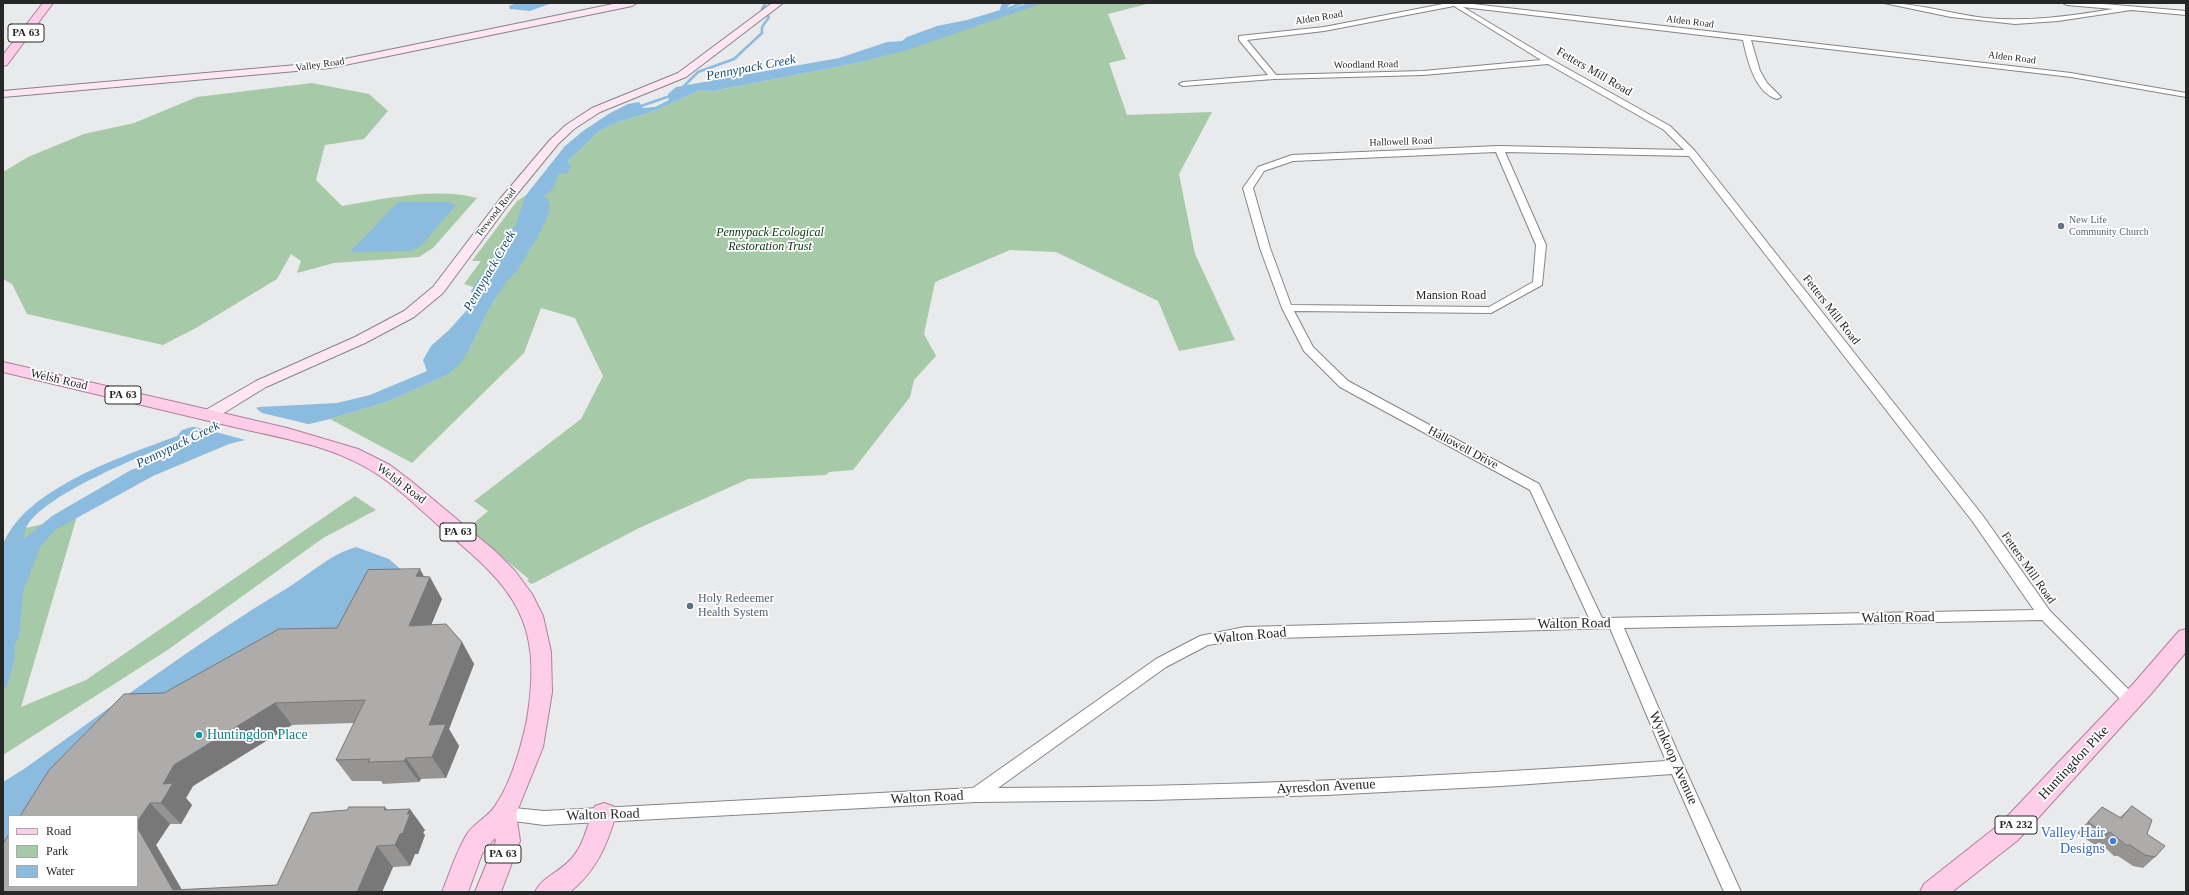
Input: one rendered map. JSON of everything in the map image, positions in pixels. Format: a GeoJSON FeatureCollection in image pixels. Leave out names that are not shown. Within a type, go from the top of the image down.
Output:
{"type":"FeatureCollection","features":[{"type":"Feature","properties":{"kind":"main road","name":"PA 63"},"geometry":{"type":"LineString","coordinates":[[3,63],[48,3]]}},
{"type":"Feature","properties":{"kind":"main road","name":"Welsh Road"},"geometry":{"type":"LineString","coordinates":[[3,367],[287,434],[328,445],[361,457],[384,469],[488,557],[512,582],[526,600],[538,641],[541,664],[541,703],[532,747],[504,814],[476,841],[455,892]]}},
{"type":"Feature","properties":{"kind":"main road","name":"Huntingdon Pike"},"geometry":{"type":"LineString","coordinates":[[1933,892],[2009,832],[2185,641]]}},
{"type":"Feature","properties":{"kind":"main road","name":"PA 63"},"geometry":{"type":"LineString","coordinates":[[488,892],[508,841],[504,814]]}},
{"type":"Feature","properties":{"kind":"main road"},"geometry":{"type":"LineString","coordinates":[[548,892],[581,868],[594,848],[604,814]]}},
{"type":"Feature","properties":{"kind":"street","name":"Valley Road"},"geometry":{"type":"LineString","coordinates":[[3,94],[330,65],[632,3]]}},
{"type":"Feature","properties":{"kind":"street","name":"Terwood Road"},"geometry":{"type":"LineString","coordinates":[[213,416],[261,384],[360,340],[409,314],[438,290],[504,202],[549,148],[570,127],[596,110],[654,88],[682,74],[778,3]]}},
{"type":"Feature","properties":{"kind":"street"},"geometry":{"type":"LineString","coordinates":[[1888,3],[1967,18],[2015,22],[2040,21],[2128,9]]}},
{"type":"Feature","properties":{"kind":"street"},"geometry":{"type":"LineString","coordinates":[[2067,3],[2186,13]]}},
{"type":"Feature","properties":{"kind":"street","name":"Alden Road"},"geometry":{"type":"LineString","coordinates":[[1274,77],[1242,38],[1324,29],[1453,4],[1747,39],[2071,75],[2186,95]]}},
{"type":"Feature","properties":{"kind":"street","name":"Fetters Mill Road"},"geometry":{"type":"LineString","coordinates":[[1453,4],[1549,62],[1667,128],[1692,153],[1978,519],[2045,615],[2131,701]]}},
{"type":"Feature","properties":{"kind":"street"},"geometry":{"type":"LineString","coordinates":[[1747,39],[1752,63],[1759,80],[1777,97]]}},
{"type":"Feature","properties":{"kind":"street","name":"Woodland Road"},"geometry":{"type":"LineString","coordinates":[[1183,84],[1274,77],[1423,74],[1549,62]]}},
{"type":"Feature","properties":{"kind":"street","name":"Hallowell Road"},"geometry":{"type":"LineString","coordinates":[[1287,308],[1265,248],[1248,188],[1261,169],[1292,158],[1499,149],[1692,153]]}},
{"type":"Feature","properties":{"kind":"street","name":"Mansion Road"},"geometry":{"type":"LineString","coordinates":[[1287,308],[1491,310],[1538,283],[1541,245],[1499,149]]}},
{"type":"Feature","properties":{"kind":"street","name":"Hallowell Drive"},"geometry":{"type":"LineString","coordinates":[[1287,308],[1308,349],[1344,384],[1535,487],[1598,623]]}},
{"type":"Feature","properties":{"kind":"street","name":"Walton Road"},"geometry":{"type":"LineString","coordinates":[[504,814],[544,818],[604,814],[667,813],[976,795],[1161,663],[1205,640],[1245,634],[1598,623],[2045,615]]}},
{"type":"Feature","properties":{"kind":"street","name":"Wynkoop Avenue"},"geometry":{"type":"LineString","coordinates":[[1615,623],[1676,767],[1733,892]]}},
{"type":"Feature","properties":{"kind":"street","name":"Ayresdon Avenue"},"geometry":{"type":"LineString","coordinates":[[976,795],[1216,793],[1566,775],[1676,767]]}},
{"type":"Feature","properties":{"kind":"green space","name":"Pennypack Ecological Restoration Trust"},"geometry":{"type":"Polygon","coordinates":[[[1037,3],[1151,3],[1108,14],[1126,59],[1109,63],[1127,115],[1212,112],[1179,174],[1195,254],[1235,340],[1179,351],[1158,301],[1056,252],[1010,250],[935,282],[924,334],[936,356],[914,380],[910,397],[853,470],[829,472],[826,475],[748,479],[639,528],[532,584],[527,581],[529,579],[467,529],[488,511],[474,501],[581,419],[603,376],[575,318],[541,308],[524,353],[412,463],[330,419],[389,401],[447,375],[469,350],[489,309],[498,295],[464,284],[481,261],[472,261],[517,201],[571,167],[568,161],[598,132],[616,123],[657,110],[700,90],[713,91],[857,63],[900,51],[1037,3]]]}},
{"type":"Feature","properties":{"kind":"green space"},"geometry":{"type":"Polygon","coordinates":[[[312,83],[369,94],[388,111],[364,139],[325,145],[316,180],[342,206],[410,195],[444,194],[477,198],[433,248],[419,257],[334,263],[297,273],[301,261],[291,254],[277,279],[196,328],[163,345],[27,314],[12,284],[3,279],[3,172],[28,157],[84,134],[134,123],[197,97],[312,83]]]}},
{"type":"Feature","properties":{"kind":"green space"},"geometry":{"type":"Polygon","coordinates":[[[355,496],[376,510],[323,538],[169,649],[3,755],[3,543],[9,532],[77,516],[21,707],[86,680],[355,496]]]}},
{"type":"Feature","properties":{"kind":"water"},"geometry":{"type":"Polygon","coordinates":[[[516,3],[552,3],[530,11],[510,9],[509,6],[516,3]]]}},
{"type":"Feature","properties":{"kind":"water"},"geometry":{"type":"Polygon","coordinates":[[[1005,3],[1012,3],[1008,6],[1007,10],[1029,3],[1043,3],[910,49],[857,63],[713,91],[700,90],[657,110],[616,123],[598,132],[568,161],[571,167],[568,173],[559,174],[552,190],[543,197],[548,199],[550,206],[548,216],[537,238],[517,271],[506,282],[489,309],[469,350],[459,365],[447,375],[389,401],[330,419],[229,444],[153,476],[55,530],[40,547],[23,592],[19,638],[14,645],[15,658],[8,683],[3,692],[3,548],[12,528],[29,509],[51,493],[76,478],[103,465],[177,436],[182,430],[259,407],[337,403],[370,395],[427,371],[423,360],[431,346],[449,330],[475,301],[471,291],[515,226],[526,195],[565,146],[583,131],[610,113],[628,104],[639,102],[643,108],[655,107],[669,100],[668,94],[676,87],[839,58],[887,42],[902,41],[907,37],[937,26],[967,20],[1000,10],[1001,5],[1005,3]],[[251,413],[199,431],[189,437],[101,474],[55,500],[38,513],[27,526],[23,540],[52,516],[131,470],[171,456],[191,442],[256,416],[251,413]]]}},
{"type":"Feature","properties":{"kind":"water"},"geometry":{"type":"Polygon","coordinates":[[[398,202],[449,202],[456,205],[421,246],[410,251],[350,252],[398,202]]]}},
{"type":"Feature","properties":{"kind":"water"},"geometry":{"type":"Polygon","coordinates":[[[356,547],[389,559],[404,572],[348,648],[51,815],[8,815],[8,887],[3,892],[3,782],[24,769],[155,675],[221,630],[330,559],[356,547]]]}},
{"type":"Feature","properties":{"kind":"pier"},"geometry":{"type":"Polygon","coordinates":[[[255,406],[262,413],[312,425],[249,441],[212,431],[251,415],[207,430],[191,426],[255,406]]]}},
{"type":"Feature","properties":{"kind":"building","name":"Huntingdon Place"},"geometry":{"type":"Polygon","coordinates":[[[420,569],[416,576],[430,577],[409,626],[446,624],[462,642],[429,725],[446,724],[432,757],[406,758],[404,761],[368,762],[370,759],[336,760],[365,700],[275,703],[174,765],[163,784],[173,783],[161,803],[150,803],[138,821],[138,815],[21,815],[49,770],[124,694],[164,693],[279,629],[337,628],[368,570],[420,569]]]}},
{"type":"Feature","properties":{"kind":"building"},"geometry":{"type":"Polygon","coordinates":[[[2132,806],[2152,820],[2147,834],[2165,846],[2155,857],[2145,855],[2130,845],[2126,845],[2110,832],[2106,834],[2088,822],[2102,807],[2121,818],[2132,806]]]}},
{"type":"Feature","properties":{"kind":"building"},"geometry":{"type":"Polygon","coordinates":[[[349,807],[385,807],[384,810],[410,809],[407,814],[410,814],[403,833],[400,834],[395,845],[377,846],[357,892],[3,892],[3,844],[8,836],[8,887],[138,887],[138,829],[173,890],[277,885],[311,813],[347,810],[349,807]]]}},
{"type":"Feature","properties":{"kind":"waterway"},"geometry":{"type":"LineString","coordinates":[[679,91],[698,72],[734,59],[762,33],[762,27],[769,17],[762,9],[766,3]]}},
{"type":"Feature","properties":{"kind":"waterway","name":"Pennypack Creek"},"geometry":{"type":"LineString","coordinates":[[1002,11],[1022,3]]}},
{"type":"Feature","properties":{"kind":"waterway","name":"Pennypack Creek"},"geometry":{"type":"LineString","coordinates":[[638,107],[673,95]]}},
{"type":"Feature","properties":{"kind":"place","name":"New Life Community Church"},"geometry":{"type":"Point","coordinates":[2061,226]}},
{"type":"Feature","properties":{"kind":"place","name":"Holy Redeemer Health System"},"geometry":{"type":"Point","coordinates":[690,606]}},
{"type":"Feature","properties":{"kind":"place","name":"Huntingdon Place"},"geometry":{"type":"Point","coordinates":[199,735]}},
{"type":"Feature","properties":{"kind":"place","name":"Valley Hair Designs"},"geometry":{"type":"Point","coordinates":[2113,841]}}]}
